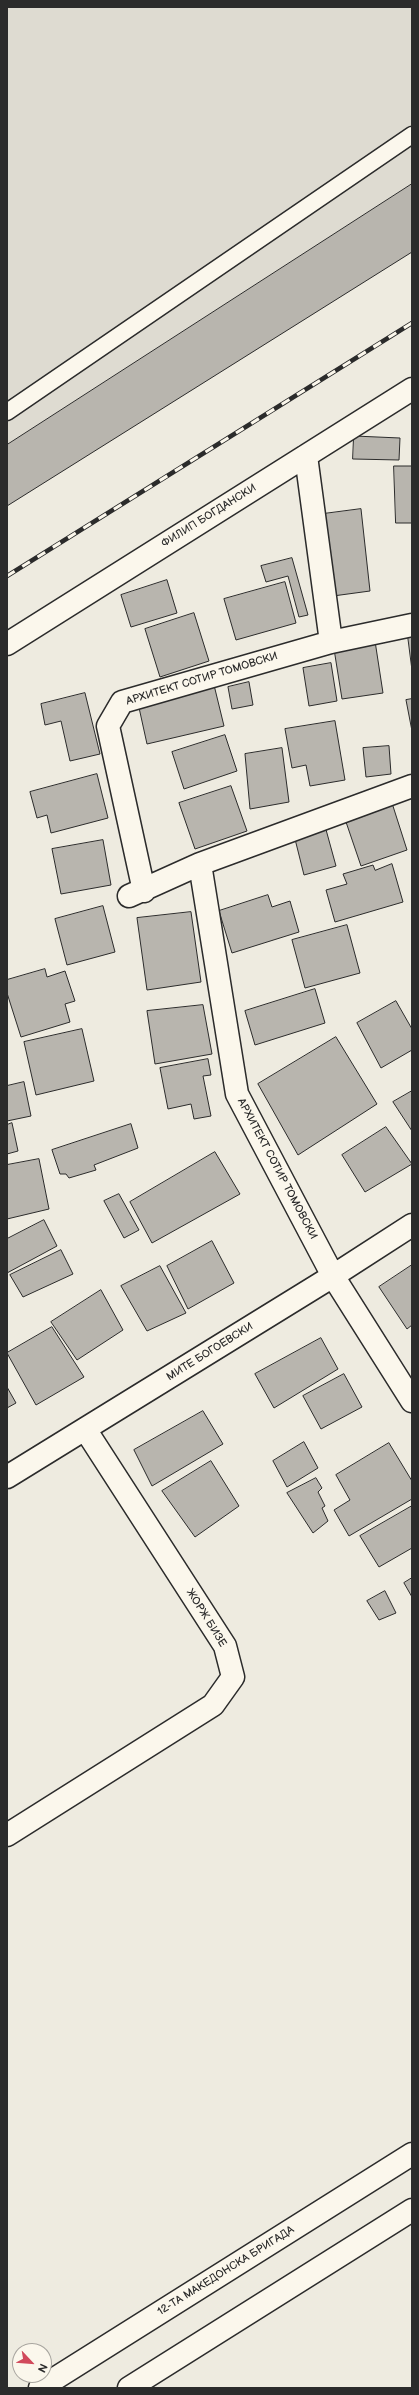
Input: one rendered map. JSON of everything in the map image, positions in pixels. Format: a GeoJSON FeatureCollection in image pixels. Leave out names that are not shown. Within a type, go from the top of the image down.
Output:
{"type":"FeatureCollection","features":[{"type":"Feature","properties":{"kind":"street","name":"ФИЛИП БОГДАНСКИ"},"geometry":{"type":"LineString","coordinates":[[7,644],[412,389]]}},
{"type":"Feature","properties":{"kind":"street"},"geometry":{"type":"LineString","coordinates":[[306,456],[332,642]]}},
{"type":"Feature","properties":{"kind":"street","name":"АРХИТЕКТ СОТИР ТОМОВСКИ"},"geometry":{"type":"LineString","coordinates":[[412,625],[332,642],[122,702],[108,726],[136,893],[200,864],[412,786]]}},
{"type":"Feature","properties":{"kind":"street","name":"АРХИТЕКТ СОТИР ТОМОВСКИ"},"geometry":{"type":"LineString","coordinates":[[200,864],[237,1094],[333,1276],[412,1401]]}},
{"type":"Feature","properties":{"kind":"street","name":"МИТЕ БОГОЕВСКИ"},"geometry":{"type":"LineString","coordinates":[[7,1477],[333,1276],[412,1225]]}},
{"type":"Feature","properties":{"kind":"street","name":"ЖОРЖ БИЗЕ"},"geometry":{"type":"LineString","coordinates":[[7,1835],[213,1705],[233,1677],[225,1646],[85,1429]]}},
{"type":"Feature","properties":{"kind":"street","name":"12-ТА МАКЕДОНСКА БРИГАДА"},"geometry":{"type":"LineString","coordinates":[[40,2388],[412,2154]]}},
{"type":"Feature","properties":{"kind":"street"},"geometry":{"type":"LineString","coordinates":[[129,2388],[412,2210]]}},
{"type":"Feature","properties":{"kind":"lane"},"geometry":{"type":"LineString","coordinates":[[7,412],[412,134]]}},
{"type":"Feature","properties":{"kind":"shaded area"},"geometry":{"type":"Polygon","coordinates":[[[7,7],[412,7],[412,231],[7,484],[7,7]]]}},
{"type":"Feature","properties":{"kind":"building"},"geometry":{"type":"Polygon","coordinates":[[[412,184],[412,252],[7,506],[7,445],[412,184]]]}},
{"type":"Feature","properties":{"kind":"building"},"geometry":{"type":"Polygon","coordinates":[[[354,436],[400,438],[399,460],[353,459],[354,436]]]}},
{"type":"Feature","properties":{"kind":"building"},"geometry":{"type":"Polygon","coordinates":[[[394,466],[412,466],[412,523],[396,523],[394,466]]]}},
{"type":"Feature","properties":{"kind":"building"},"geometry":{"type":"Polygon","coordinates":[[[361,509],[370,591],[333,596],[323,514],[361,509]]]}},
{"type":"Feature","properties":{"kind":"building"},"geometry":{"type":"Polygon","coordinates":[[[292,558],[308,615],[299,617],[288,576],[266,582],[261,566],[292,558]]]}},
{"type":"Feature","properties":{"kind":"building"},"geometry":{"type":"Polygon","coordinates":[[[167,580],[177,613],[131,627],[121,595],[167,580]]]}},
{"type":"Feature","properties":{"kind":"building"},"geometry":{"type":"Polygon","coordinates":[[[285,582],[296,623],[236,640],[224,599],[285,582]]]}},
{"type":"Feature","properties":{"kind":"building"},"geometry":{"type":"Polygon","coordinates":[[[194,613],[209,661],[160,677],[145,629],[194,613]]]}},
{"type":"Feature","properties":{"kind":"building"},"geometry":{"type":"Polygon","coordinates":[[[408,636],[412,636],[412,670],[408,636]]]}},
{"type":"Feature","properties":{"kind":"building"},"geometry":{"type":"Polygon","coordinates":[[[375,641],[383,693],[342,699],[334,649],[375,641]]]}},
{"type":"Feature","properties":{"kind":"building"},"geometry":{"type":"Polygon","coordinates":[[[331,663],[337,701],[309,706],[303,668],[331,663]]]}},
{"type":"Feature","properties":{"kind":"building"},"geometry":{"type":"Polygon","coordinates":[[[249,682],[253,705],[232,709],[228,687],[249,682]]]}},
{"type":"Feature","properties":{"kind":"building"},"geometry":{"type":"Polygon","coordinates":[[[214,685],[224,726],[147,744],[138,703],[214,685]]]}},
{"type":"Feature","properties":{"kind":"building"},"geometry":{"type":"Polygon","coordinates":[[[85,693],[100,754],[70,761],[61,721],[45,725],[41,704],[85,693]]]}},
{"type":"Feature","properties":{"kind":"building"},"geometry":{"type":"Polygon","coordinates":[[[412,699],[412,731],[406,700],[412,699]]]}},
{"type":"Feature","properties":{"kind":"building"},"geometry":{"type":"Polygon","coordinates":[[[335,721],[345,780],[310,786],[306,765],[292,768],[285,729],[335,721]]]}},
{"type":"Feature","properties":{"kind":"building"},"geometry":{"type":"Polygon","coordinates":[[[225,735],[237,771],[184,789],[172,752],[225,735]]]}},
{"type":"Feature","properties":{"kind":"building"},"geometry":{"type":"Polygon","coordinates":[[[389,746],[391,774],[366,777],[363,748],[389,746]]]}},
{"type":"Feature","properties":{"kind":"building"},"geometry":{"type":"Polygon","coordinates":[[[282,748],[289,802],[250,809],[245,754],[282,748]]]}},
{"type":"Feature","properties":{"kind":"building"},"geometry":{"type":"Polygon","coordinates":[[[97,774],[108,818],[51,833],[47,815],[37,818],[30,792],[97,774]]]}},
{"type":"Feature","properties":{"kind":"building"},"geometry":{"type":"Polygon","coordinates":[[[231,786],[247,831],[195,849],[179,803],[231,786]]]}},
{"type":"Feature","properties":{"kind":"building"},"geometry":{"type":"Polygon","coordinates":[[[392,803],[407,850],[361,866],[345,819],[392,803]]]}},
{"type":"Feature","properties":{"kind":"building"},"geometry":{"type":"Polygon","coordinates":[[[325,826],[336,866],[304,875],[294,835],[325,826]]]}},
{"type":"Feature","properties":{"kind":"building"},"geometry":{"type":"Polygon","coordinates":[[[103,840],[111,885],[61,894],[52,849],[103,840]]]}},
{"type":"Feature","properties":{"kind":"building"},"geometry":{"type":"Polygon","coordinates":[[[392,864],[403,902],[335,922],[326,890],[347,884],[343,874],[373,865],[375,870],[392,864]]]}},
{"type":"Feature","properties":{"kind":"building"},"geometry":{"type":"Polygon","coordinates":[[[268,895],[272,907],[290,901],[299,932],[232,953],[219,911],[268,895]]]}},
{"type":"Feature","properties":{"kind":"building"},"geometry":{"type":"Polygon","coordinates":[[[103,906],[115,952],[67,965],[55,919],[103,906]]]}},
{"type":"Feature","properties":{"kind":"building"},"geometry":{"type":"Polygon","coordinates":[[[191,912],[201,982],[147,990],[137,918],[191,912]]]}},
{"type":"Feature","properties":{"kind":"building"},"geometry":{"type":"Polygon","coordinates":[[[347,925],[360,973],[305,988],[292,940],[347,925]]]}},
{"type":"Feature","properties":{"kind":"building"},"geometry":{"type":"Polygon","coordinates":[[[45,969],[47,977],[65,971],[75,1001],[65,1004],[70,1022],[21,1037],[7,993],[7,980],[45,969]]]}},
{"type":"Feature","properties":{"kind":"building"},"geometry":{"type":"Polygon","coordinates":[[[315,989],[325,1023],[255,1045],[245,1011],[315,989]]]}},
{"type":"Feature","properties":{"kind":"building"},"geometry":{"type":"Polygon","coordinates":[[[396,1001],[412,1029],[412,1050],[381,1068],[357,1023],[396,1001]]]}},
{"type":"Feature","properties":{"kind":"building"},"geometry":{"type":"Polygon","coordinates":[[[203,1005],[212,1054],[155,1064],[147,1011],[203,1005]]]}},
{"type":"Feature","properties":{"kind":"building"},"geometry":{"type":"Polygon","coordinates":[[[82,1029],[94,1081],[36,1095],[24,1042],[82,1029]]]}},
{"type":"Feature","properties":{"kind":"building"},"geometry":{"type":"Polygon","coordinates":[[[336,1037],[377,1104],[298,1155],[258,1084],[336,1037]]]}},
{"type":"Feature","properties":{"kind":"building"},"geometry":{"type":"Polygon","coordinates":[[[208,1059],[211,1075],[203,1076],[211,1116],[194,1119],[191,1104],[168,1109],[160,1068],[208,1059]]]}},
{"type":"Feature","properties":{"kind":"building"},"geometry":{"type":"Polygon","coordinates":[[[24,1082],[31,1116],[7,1121],[7,1086],[24,1082]]]}},
{"type":"Feature","properties":{"kind":"building"},"geometry":{"type":"Polygon","coordinates":[[[412,1091],[412,1131],[393,1102],[412,1091]]]}},
{"type":"Feature","properties":{"kind":"building"},"geometry":{"type":"Polygon","coordinates":[[[12,1123],[18,1151],[7,1154],[7,1125],[12,1123]]]}},
{"type":"Feature","properties":{"kind":"building"},"geometry":{"type":"Polygon","coordinates":[[[131,1124],[138,1148],[94,1165],[96,1170],[69,1178],[66,1174],[60,1174],[52,1150],[131,1124]]]}},
{"type":"Feature","properties":{"kind":"building"},"geometry":{"type":"Polygon","coordinates":[[[386,1127],[412,1164],[365,1192],[342,1155],[386,1127]]]}},
{"type":"Feature","properties":{"kind":"building"},"geometry":{"type":"Polygon","coordinates":[[[215,1152],[240,1194],[152,1243],[130,1202],[215,1152]]]}},
{"type":"Feature","properties":{"kind":"building"},"geometry":{"type":"Polygon","coordinates":[[[39,1159],[49,1209],[7,1219],[7,1165],[39,1159]]]}},
{"type":"Feature","properties":{"kind":"building"},"geometry":{"type":"Polygon","coordinates":[[[119,1194],[139,1230],[124,1238],[104,1201],[119,1194]]]}},
{"type":"Feature","properties":{"kind":"building"},"geometry":{"type":"Polygon","coordinates":[[[44,1220],[57,1246],[7,1273],[7,1239],[44,1220]]]}},
{"type":"Feature","properties":{"kind":"building"},"geometry":{"type":"Polygon","coordinates":[[[212,1241],[234,1283],[188,1309],[167,1266],[212,1241]]]}},
{"type":"Feature","properties":{"kind":"building"},"geometry":{"type":"Polygon","coordinates":[[[61,1250],[73,1274],[23,1297],[10,1275],[61,1250]]]}},
{"type":"Feature","properties":{"kind":"building"},"geometry":{"type":"Polygon","coordinates":[[[412,1265],[412,1325],[407,1329],[379,1287],[412,1265]]]}},
{"type":"Feature","properties":{"kind":"building"},"geometry":{"type":"Polygon","coordinates":[[[160,1266],[186,1313],[147,1331],[121,1286],[160,1266]]]}},
{"type":"Feature","properties":{"kind":"building"},"geometry":{"type":"Polygon","coordinates":[[[101,1290],[123,1330],[77,1360],[51,1322],[101,1290]]]}},
{"type":"Feature","properties":{"kind":"building"},"geometry":{"type":"Polygon","coordinates":[[[52,1327],[84,1377],[36,1405],[7,1353],[52,1327]]]}},
{"type":"Feature","properties":{"kind":"building"},"geometry":{"type":"Polygon","coordinates":[[[321,1338],[338,1369],[274,1408],[255,1374],[321,1338]]]}},
{"type":"Feature","properties":{"kind":"building"},"geometry":{"type":"Polygon","coordinates":[[[344,1374],[362,1407],[321,1429],[303,1396],[344,1374]]]}},
{"type":"Feature","properties":{"kind":"building"},"geometry":{"type":"Polygon","coordinates":[[[7,1387],[16,1403],[7,1408],[7,1387]]]}},
{"type":"Feature","properties":{"kind":"building"},"geometry":{"type":"Polygon","coordinates":[[[203,1411],[223,1444],[152,1486],[134,1450],[203,1411]]]}},
{"type":"Feature","properties":{"kind":"building"},"geometry":{"type":"Polygon","coordinates":[[[304,1442],[318,1468],[287,1487],[273,1461],[304,1442]]]}},
{"type":"Feature","properties":{"kind":"building"},"geometry":{"type":"Polygon","coordinates":[[[389,1443],[412,1481],[412,1499],[349,1536],[334,1510],[350,1500],[336,1475],[389,1443]]]}},
{"type":"Feature","properties":{"kind":"building"},"geometry":{"type":"Polygon","coordinates":[[[211,1461],[239,1506],[195,1537],[162,1491],[211,1461]]]}},
{"type":"Feature","properties":{"kind":"building"},"geometry":{"type":"Polygon","coordinates":[[[316,1478],[322,1488],[318,1492],[325,1506],[322,1508],[328,1521],[313,1533],[287,1493],[316,1478]]]}},
{"type":"Feature","properties":{"kind":"building"},"geometry":{"type":"Polygon","coordinates":[[[412,1506],[412,1548],[379,1567],[360,1536],[412,1506]]]}},
{"type":"Feature","properties":{"kind":"building"},"geometry":{"type":"Polygon","coordinates":[[[412,1578],[412,1597],[404,1583],[412,1578]]]}},
{"type":"Feature","properties":{"kind":"building"},"geometry":{"type":"Polygon","coordinates":[[[385,1591],[396,1613],[379,1620],[367,1601],[385,1591]]]}},
{"type":"Feature","properties":{"kind":"railway"},"geometry":{"type":"LineString","coordinates":[[7,576],[412,323]]}}]}
